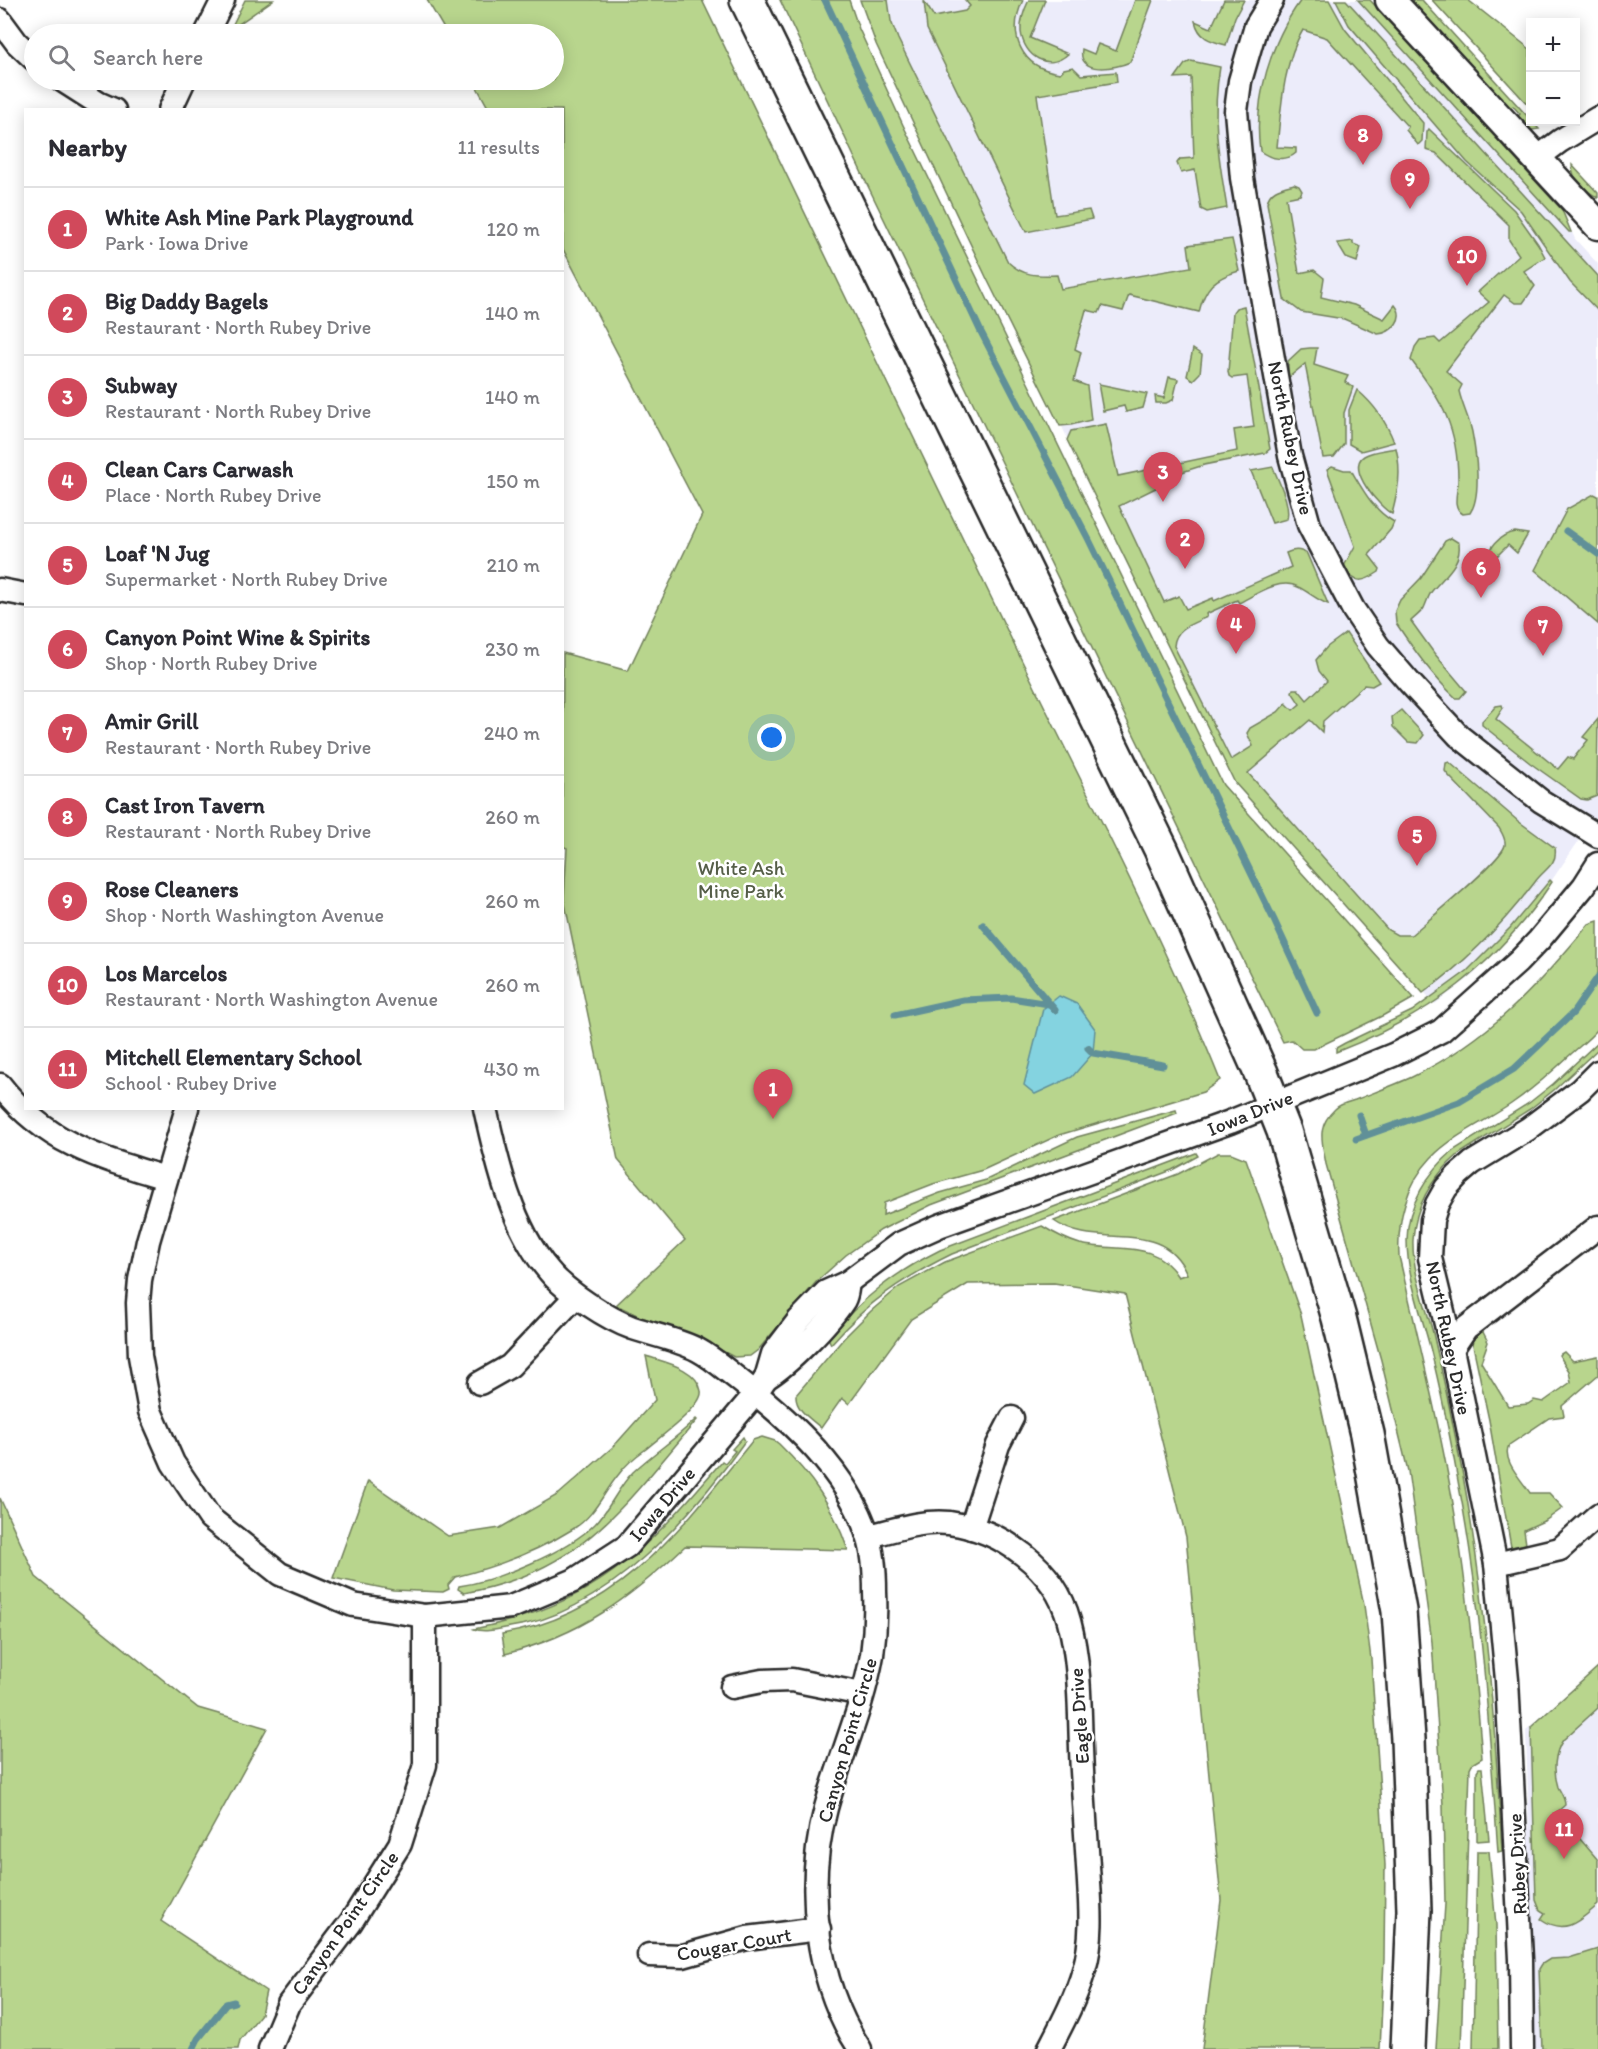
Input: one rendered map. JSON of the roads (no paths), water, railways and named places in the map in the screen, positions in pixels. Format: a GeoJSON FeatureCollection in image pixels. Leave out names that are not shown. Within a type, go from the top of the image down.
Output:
{"type":"FeatureCollection","features":[{"type":"Feature","properties":{"kind":"highway"},"geometry":{"type":"LineString","coordinates":[[747,0],[1161,849],[1261,1073],[1271,1104],[1284,1131],[1339,1318],[1367,1434],[1399,1611],[1408,1739],[1414,1910],[1408,2049]]}},
{"type":"Feature","properties":{"kind":"street"},"geometry":{"type":"LineString","coordinates":[[211,24],[223,0]]}},
{"type":"Feature","properties":{"kind":"street","name":"North Rubey Drive"},"geometry":{"type":"LineString","coordinates":[[1272,0],[1256,27],[1240,81],[1236,111],[1242,178],[1290,456],[1309,525],[1353,609],[1378,646],[1416,690],[1459,736],[1541,801],[1581,823],[1598,836]]}},
{"type":"Feature","properties":{"kind":"street"},"geometry":{"type":"LineString","coordinates":[[1390,0],[1598,225]]}},
{"type":"Feature","properties":{"kind":"street"},"geometry":{"type":"LineString","coordinates":[[0,20],[24,50]]}},
{"type":"Feature","properties":{"kind":"street"},"geometry":{"type":"LineString","coordinates":[[78,90],[109,108]]}},
{"type":"Feature","properties":{"kind":"street"},"geometry":{"type":"LineString","coordinates":[[171,108],[179,90]]}},
{"type":"Feature","properties":{"kind":"street"},"geometry":{"type":"LineString","coordinates":[[1536,159],[1598,118]]}},
{"type":"Feature","properties":{"kind":"street"},"geometry":{"type":"LineString","coordinates":[[0,590],[24,595]]}},
{"type":"Feature","properties":{"kind":"street","name":"Iowa Drive"},"geometry":{"type":"LineString","coordinates":[[186,1110],[148,1241],[138,1303],[140,1356],[150,1411],[172,1463],[210,1518],[280,1574],[353,1605],[425,1616],[511,1607],[573,1581],[627,1546],[761,1386],[782,1369],[829,1318],[845,1298],[848,1282],[899,1244],[939,1226],[1230,1122],[1393,1055],[1441,1031],[1518,962],[1539,940],[1584,886],[1598,864]]}},
{"type":"Feature","properties":{"kind":"street","name":"North Rubey Drive"},"geometry":{"type":"LineString","coordinates":[[1508,1680],[1496,1564],[1452,1349],[1430,1258],[1432,1220],[1437,1204],[1446,1188],[1465,1169],[1528,1130],[1580,1090],[1598,1072]]}},
{"type":"Feature","properties":{"kind":"street"},"geometry":{"type":"LineString","coordinates":[[0,1085],[24,1109]]}},
{"type":"Feature","properties":{"kind":"street"},"geometry":{"type":"LineString","coordinates":[[26,1110],[64,1142],[102,1159],[166,1178]]}},
{"type":"Feature","properties":{"kind":"street","name":"Canyon Point Circle"},"geometry":{"type":"LineString","coordinates":[[485,1110],[508,1197],[521,1229],[549,1271],[576,1296],[629,1326],[697,1349],[761,1386],[834,1470],[869,1536],[875,1576],[876,1614],[872,1655],[826,1809],[818,1847],[815,1890],[826,1970],[838,2010],[860,2049]]}},
{"type":"Feature","properties":{"kind":"street"},"geometry":{"type":"LineString","coordinates":[[1452,1349],[1466,1328],[1598,1227]]}},
{"type":"Feature","properties":{"kind":"street"},"geometry":{"type":"LineString","coordinates":[[480,1383],[510,1366],[576,1296]]}},
{"type":"Feature","properties":{"kind":"street"},"geometry":{"type":"LineString","coordinates":[[971,1528],[998,1445],[1012,1418]]}},
{"type":"Feature","properties":{"kind":"street"},"geometry":{"type":"LineString","coordinates":[[1496,1564],[1560,1549],[1598,1515]]}},
{"type":"Feature","properties":{"kind":"street","name":"Eagle Drive"},"geometry":{"type":"LineString","coordinates":[[869,1536],[920,1524],[948,1523],[1002,1539],[1038,1567],[1050,1581],[1064,1605],[1070,1622],[1076,1670],[1091,1921],[1084,1969],[1068,2012],[1049,2049]]}},
{"type":"Feature","properties":{"kind":"street","name":"Canyon Point Circle"},"geometry":{"type":"LineString","coordinates":[[270,2049],[289,2004],[351,1922],[400,1844],[425,1765],[425,1616]]}},
{"type":"Feature","properties":{"kind":"street"},"geometry":{"type":"LineString","coordinates":[[732,1687],[762,1681],[792,1680],[862,1694]]}},
{"type":"Feature","properties":{"kind":"street","name":"Rubey Drive"},"geometry":{"type":"LineString","coordinates":[[1508,1680],[1521,1959],[1522,2049]]}},
{"type":"Feature","properties":{"kind":"street","name":"Cougar Court"},"geometry":{"type":"LineString","coordinates":[[648,1955],[683,1956],[747,1938],[819,1929]]}},
{"type":"Feature","properties":{"kind":"water"},"geometry":{"type":"Polygon","coordinates":[[[1059,996],[1077,1004],[1095,1029],[1093,1053],[1072,1077],[1035,1094],[1024,1085],[1043,1009],[1059,996]]]}},
{"type":"Feature","properties":{"kind":"waterway"},"geometry":{"type":"LineString","coordinates":[[825,0],[981,332],[1089,540],[1317,1013]]}},
{"type":"Feature","properties":{"kind":"waterway"},"geometry":{"type":"LineString","coordinates":[[1566,531],[1598,554]]}},
{"type":"Feature","properties":{"kind":"waterway"},"geometry":{"type":"LineString","coordinates":[[983,925],[1055,1010]]}},
{"type":"Feature","properties":{"kind":"waterway"},"geometry":{"type":"LineString","coordinates":[[1356,1139],[1459,1102],[1514,1069],[1573,1013],[1598,977]]}},
{"type":"Feature","properties":{"kind":"waterway"},"geometry":{"type":"LineString","coordinates":[[895,1015],[963,1000],[1011,998],[1049,1004]]}},
{"type":"Feature","properties":{"kind":"waterway"},"geometry":{"type":"LineString","coordinates":[[1088,1048],[1093,1053],[1163,1065]]}},
{"type":"Feature","properties":{"kind":"waterway"},"geometry":{"type":"LineString","coordinates":[[1359,1115],[1366,1135]]}},
{"type":"Feature","properties":{"kind":"waterway"},"geometry":{"type":"LineString","coordinates":[[193,2049],[198,2039],[226,2004],[234,2002]]}},
{"type":"Feature","properties":{"kind":"place","name":"Cast Iron Tavern"},"geometry":{"type":"Point","coordinates":[1363,165]}},
{"type":"Feature","properties":{"kind":"place","name":"Rose Cleaners"},"geometry":{"type":"Point","coordinates":[1410,209]}},
{"type":"Feature","properties":{"kind":"place","name":"Los Marcelos"},"geometry":{"type":"Point","coordinates":[1467,286]}},
{"type":"Feature","properties":{"kind":"place","name":"Subway"},"geometry":{"type":"Point","coordinates":[1163,502]}},
{"type":"Feature","properties":{"kind":"place","name":"Big Daddy Bagels"},"geometry":{"type":"Point","coordinates":[1185,569]}},
{"type":"Feature","properties":{"kind":"place","name":"Canyon Point Wine & Spirits"},"geometry":{"type":"Point","coordinates":[1481,598]}},
{"type":"Feature","properties":{"kind":"place","name":"Clean Cars Carwash"},"geometry":{"type":"Point","coordinates":[1236,654]}},
{"type":"Feature","properties":{"kind":"place","name":"Amir Grill"},"geometry":{"type":"Point","coordinates":[1543,656]}},
{"type":"Feature","properties":{"kind":"place","name":"Loaf 'N Jug"},"geometry":{"type":"Point","coordinates":[1417,866]}},
{"type":"Feature","properties":{"kind":"place","name":"White Ash Mine Park Playground"},"geometry":{"type":"Point","coordinates":[773,1119]}},
{"type":"Feature","properties":{"kind":"place","name":"Mitchell Elementary School"},"geometry":{"type":"Point","coordinates":[1564,1859]}},
{"type":"Feature","properties":{"kind":"park label","name":"White Ash Mine Park"},"geometry":{"type":"Point","coordinates":[741,880]}}]}
